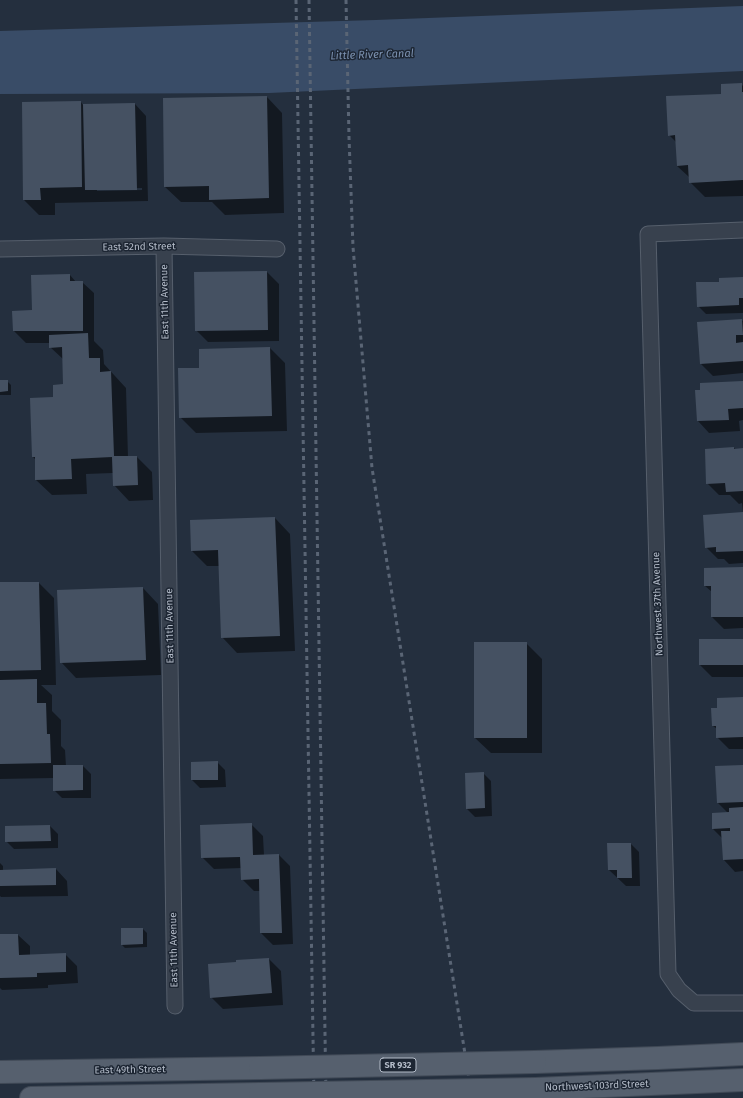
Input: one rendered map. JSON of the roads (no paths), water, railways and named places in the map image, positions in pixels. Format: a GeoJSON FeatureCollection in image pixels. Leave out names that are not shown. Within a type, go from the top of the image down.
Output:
{"type":"FeatureCollection","features":[{"type":"Feature","properties":{"kind":"main road","name":"East 49th Street"},"geometry":{"type":"LineString","coordinates":[[0,1072],[535,1062],[743,1054]]}},
{"type":"Feature","properties":{"kind":"main road","name":"Northwest 103rd Street"},"geometry":{"type":"LineString","coordinates":[[31,1098],[536,1089],[743,1080]]}},
{"type":"Feature","properties":{"kind":"street","name":"Northwest 37th Avenue"},"geometry":{"type":"LineString","coordinates":[[743,230],[648,234],[668,974],[678,990],[694,1003],[743,1004]]}},
{"type":"Feature","properties":{"kind":"street","name":"East 52nd Street"},"geometry":{"type":"LineString","coordinates":[[0,249],[164,246],[277,249]]}},
{"type":"Feature","properties":{"kind":"street","name":"East 11th Avenue"},"geometry":{"type":"LineString","coordinates":[[164,246],[175,1006]]}},
{"type":"Feature","properties":{"kind":"water","name":"Little River Canal"},"geometry":{"type":"Polygon","coordinates":[[[743,6],[743,71],[269,93],[0,94],[0,31],[376,20],[743,6]]]}},
{"type":"Feature","properties":{"kind":"railway"},"geometry":{"type":"LineString","coordinates":[[296,0],[314,1098]]}},
{"type":"Feature","properties":{"kind":"railway"},"geometry":{"type":"LineString","coordinates":[[309,0],[326,1098]]}},
{"type":"Feature","properties":{"kind":"railway"},"geometry":{"type":"LineString","coordinates":[[346,0],[353,247],[372,468],[472,1098]]}}]}
